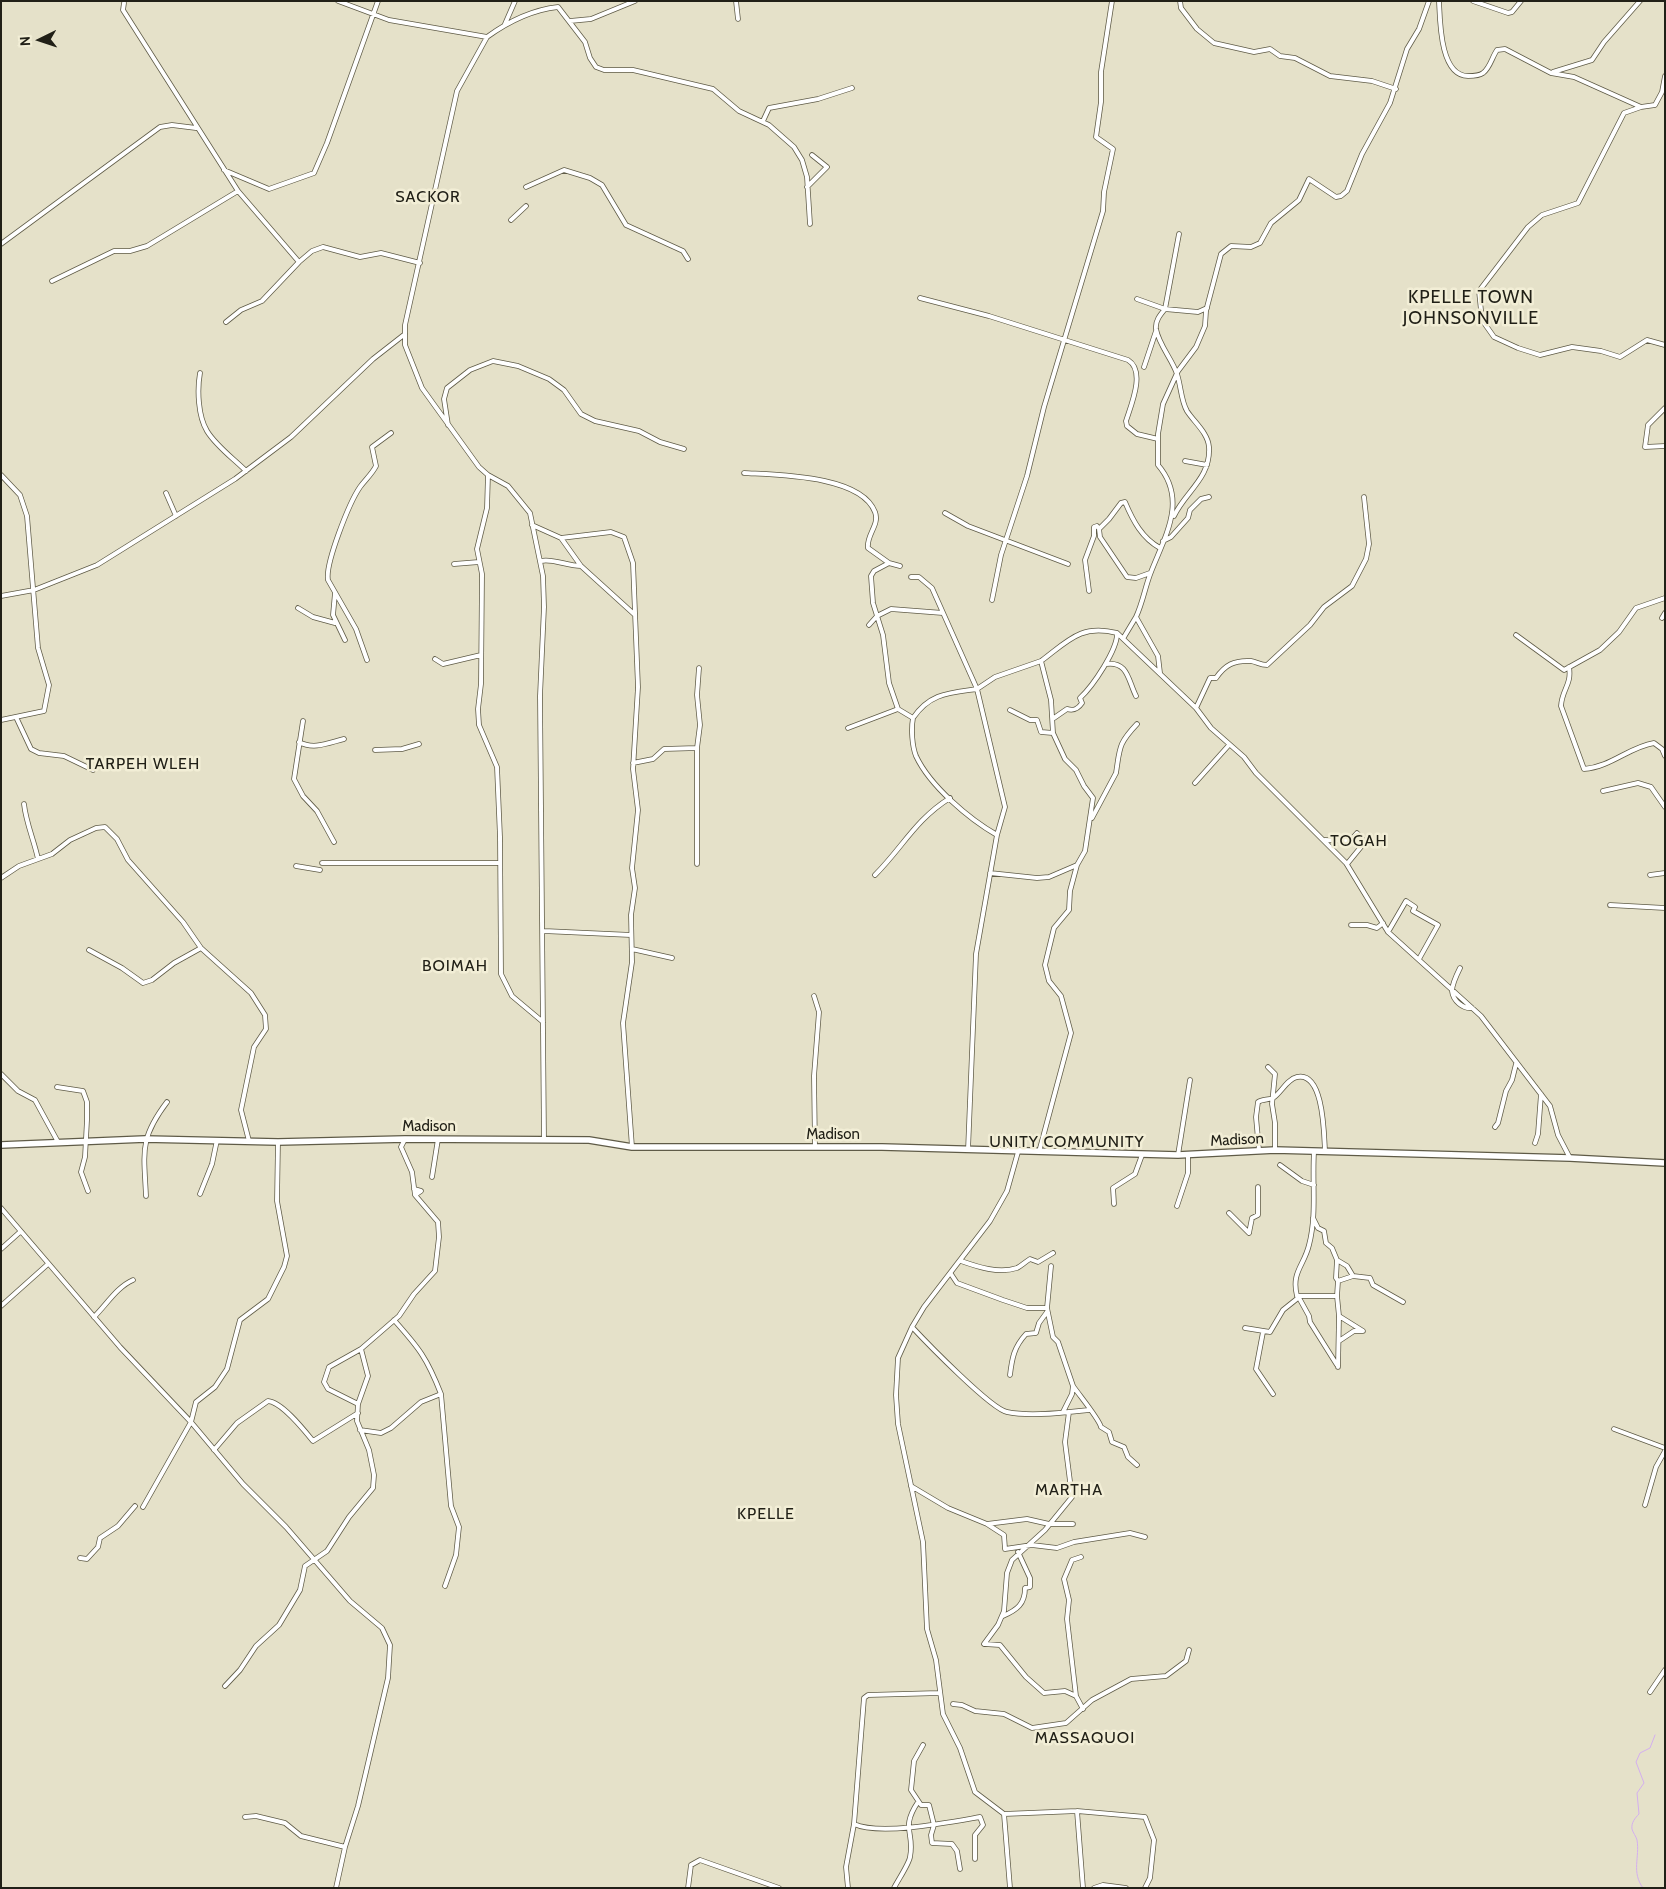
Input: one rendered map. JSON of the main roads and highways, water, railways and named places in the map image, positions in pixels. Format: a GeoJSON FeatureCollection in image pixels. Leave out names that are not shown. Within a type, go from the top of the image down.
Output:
{"type":"FeatureCollection","features":[{"type":"Feature","properties":{"kind":"waterway"},"geometry":{"type":"LineString","coordinates":[[1643,1888],[1637,1876],[1638,1846],[1632,1830],[1634,1821],[1639,1814],[1637,1793],[1644,1783],[1636,1762],[1640,1753],[1650,1748],[1655,1735]]}},
{"type":"Feature","properties":{"kind":"district","name":"SACKOR"},"geometry":{"type":"Point","coordinates":[428,197]}},
{"type":"Feature","properties":{"kind":"district","name":"KPELLE TOWN JOHNSONVILLE"},"geometry":{"type":"Point","coordinates":[1471,308]}},
{"type":"Feature","properties":{"kind":"district","name":"TARPEH WLEH"},"geometry":{"type":"Point","coordinates":[143,764]}},
{"type":"Feature","properties":{"kind":"district","name":"TOGAH"},"geometry":{"type":"Point","coordinates":[1359,841]}},
{"type":"Feature","properties":{"kind":"district","name":"BOIMAH"},"geometry":{"type":"Point","coordinates":[455,966]}},
{"type":"Feature","properties":{"kind":"district","name":"UNITY COMMUNITY"},"geometry":{"type":"Point","coordinates":[1067,1142]}},
{"type":"Feature","properties":{"kind":"district","name":"MARTHA"},"geometry":{"type":"Point","coordinates":[1069,1490]}},
{"type":"Feature","properties":{"kind":"district","name":"KPELLE"},"geometry":{"type":"Point","coordinates":[766,1514]}},
{"type":"Feature","properties":{"kind":"district","name":"MASSAQUOI"},"geometry":{"type":"Point","coordinates":[1085,1738]}}]}
